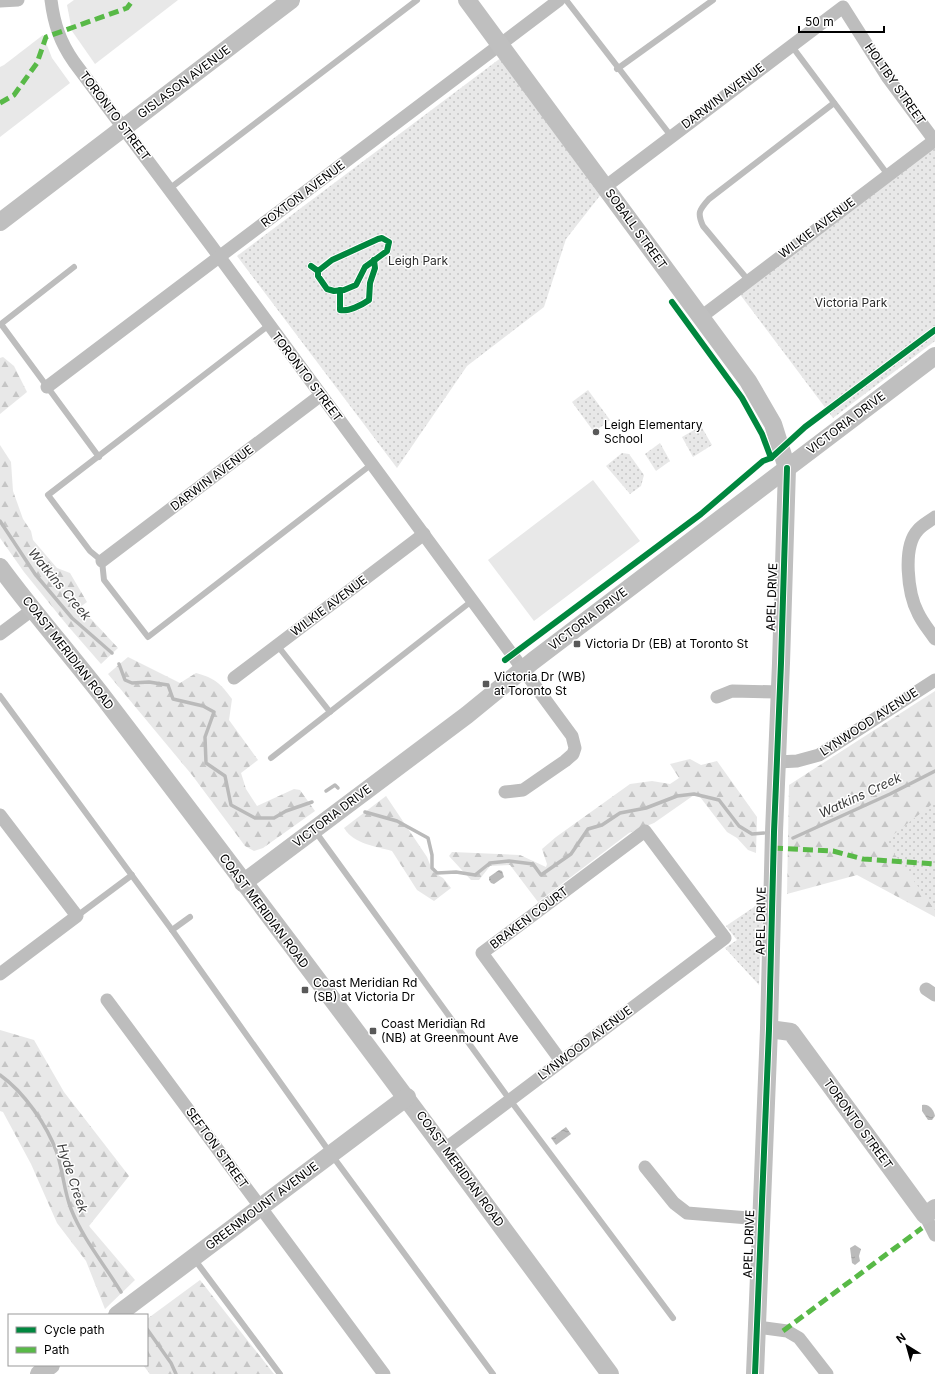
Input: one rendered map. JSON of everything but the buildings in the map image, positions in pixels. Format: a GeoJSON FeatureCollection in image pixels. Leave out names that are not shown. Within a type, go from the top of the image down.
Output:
{"type":"FeatureCollection","features":[{"type":"Feature","properties":{"kind":"street"},"geometry":{"type":"LineString","coordinates":[[0,1],[18,0]]}},
{"type":"Feature","properties":{"kind":"street","name":"TORONTO STREET"},"geometry":{"type":"LineString","coordinates":[[51,0],[55,24],[64,46],[572,736],[575,748],[573,754],[565,761],[529,788],[518,792],[506,792]]}},
{"type":"Feature","properties":{"kind":"street","name":"GISLASON AVENUE"},"geometry":{"type":"LineString","coordinates":[[0,222],[291,0]]}},
{"type":"Feature","properties":{"kind":"street","name":"SOBALL STREET"},"geometry":{"type":"LineString","coordinates":[[467,0],[701,317],[765,407],[777,435],[787,468]]}},
{"type":"Feature","properties":{"kind":"street","name":"ROXTON AVENUE"},"geometry":{"type":"LineString","coordinates":[[47,387],[559,0]]}},
{"type":"Feature","properties":{"kind":"street","name":"DARWIN AVENUE"},"geometry":{"type":"LineString","coordinates":[[605,187],[791,45],[843,3]]}},
{"type":"Feature","properties":{"kind":"street","name":"HOLTBY STREET"},"geometry":{"type":"LineString","coordinates":[[843,3],[888,78],[935,140]]}},
{"type":"Feature","properties":{"kind":"street","name":"WILKIE AVENUE"},"geometry":{"type":"LineString","coordinates":[[701,317],[935,140]]}},
{"type":"Feature","properties":{"kind":"street","name":"VICTORIA DRIVE"},"geometry":{"type":"LineString","coordinates":[[243,883],[468,715],[523,668],[935,356]]}},
{"type":"Feature","properties":{"kind":"street","name":"DARWIN AVENUE"},"geometry":{"type":"LineString","coordinates":[[102,561],[321,396]]}},
{"type":"Feature","properties":{"kind":"street","name":"APEL DRIVE"},"geometry":{"type":"LineString","coordinates":[[755,1374],[769,1030],[774,832],[778,762],[787,468]]}},
{"type":"Feature","properties":{"kind":"street"},"geometry":{"type":"LineString","coordinates":[[935,517],[918,530],[912,539],[909,551],[910,579],[914,603],[921,619],[935,638]]}},
{"type":"Feature","properties":{"kind":"street","name":"WILKIE AVENUE"},"geometry":{"type":"LineString","coordinates":[[234,678],[424,534]]}},
{"type":"Feature","properties":{"kind":"street","name":"COAST MERIDIAN ROAD"},"geometry":{"type":"LineString","coordinates":[[0,566],[32,610],[102,696],[407,1097],[610,1374]]}},
{"type":"Feature","properties":{"kind":"street"},"geometry":{"type":"LineString","coordinates":[[0,634],[32,610]]}},
{"type":"Feature","properties":{"kind":"street","name":"LYNWOOD AVENUE"},"geometry":{"type":"LineString","coordinates":[[778,762],[797,761],[819,755],[935,680]]}},
{"type":"Feature","properties":{"kind":"street"},"geometry":{"type":"LineString","coordinates":[[716,697],[732,691],[780,692]]}},
{"type":"Feature","properties":{"kind":"street"},"geometry":{"type":"LineString","coordinates":[[0,816],[77,916],[0,974]]}},
{"type":"Feature","properties":{"kind":"street","name":"LYNWOOD AVENUE"},"geometry":{"type":"LineString","coordinates":[[445,1149],[725,938],[645,831]]}},
{"type":"Feature","properties":{"kind":"street","name":"BRAKEN COURT"},"geometry":{"type":"LineString","coordinates":[[561,1061],[482,953],[645,831]]}},
{"type":"Feature","properties":{"kind":"street","name":"SEFTON STREET"},"geometry":{"type":"LineString","coordinates":[[107,1000],[384,1374]]}},
{"type":"Feature","properties":{"kind":"street","name":"TORONTO STREET"},"geometry":{"type":"LineString","coordinates":[[769,1030],[791,1032],[930,1211],[935,1235]]}},
{"type":"Feature","properties":{"kind":"street","name":"GREENMOUNT AVENUE"},"geometry":{"type":"LineString","coordinates":[[118,1314],[407,1097]]}},
{"type":"Feature","properties":{"kind":"street"},"geometry":{"type":"LineString","coordinates":[[645,1167],[674,1203],[687,1213],[761,1219]]}},
{"type":"Feature","properties":{"kind":"street"},"geometry":{"type":"LineString","coordinates":[[757,1327],[787,1331],[799,1338],[827,1374]]}},
{"type":"Feature","properties":{"kind":"street"},"geometry":{"type":"LineString","coordinates":[[39,1374],[50,1366]]}},
{"type":"Feature","properties":{"kind":"lane"},"geometry":{"type":"LineString","coordinates":[[170,189],[417,0]]}},
{"type":"Feature","properties":{"kind":"lane"},"geometry":{"type":"LineString","coordinates":[[566,0],[671,136]]}},
{"type":"Feature","properties":{"kind":"lane"},"geometry":{"type":"LineString","coordinates":[[618,69],[713,0]]}},
{"type":"Feature","properties":{"kind":"lane"},"geometry":{"type":"LineString","coordinates":[[791,45],[888,175]]}},
{"type":"Feature","properties":{"kind":"lane"},"geometry":{"type":"LineString","coordinates":[[748,280],[703,226],[698,216],[701,208],[708,199],[834,103]]}},
{"type":"Feature","properties":{"kind":"lane"},"geometry":{"type":"LineString","coordinates":[[74,267],[1,324],[99,457]]}},
{"type":"Feature","properties":{"kind":"lane"},"geometry":{"type":"LineString","coordinates":[[269,326],[48,495],[90,551],[102,561],[104,580],[148,637],[372,464]]}},
{"type":"Feature","properties":{"kind":"lane"},"geometry":{"type":"LineString","coordinates":[[271,758],[473,600]]}},
{"type":"Feature","properties":{"kind":"lane"},"geometry":{"type":"LineString","coordinates":[[277,645],[330,712]]}},
{"type":"Feature","properties":{"kind":"lane"},"geometry":{"type":"LineString","coordinates":[[0,696],[172,930],[331,1154],[493,1374]]}},
{"type":"Feature","properties":{"kind":"lane"},"geometry":{"type":"LineString","coordinates":[[314,830],[510,1100],[673,1318]]}},
{"type":"Feature","properties":{"kind":"lane"},"geometry":{"type":"LineString","coordinates":[[77,916],[132,875]]}},
{"type":"Feature","properties":{"kind":"lane"},"geometry":{"type":"LineString","coordinates":[[172,930],[190,917]]}},
{"type":"Feature","properties":{"kind":"lane"},"geometry":{"type":"LineString","coordinates":[[194,1258],[280,1374]]}},
{"type":"Feature","properties":{"kind":"green space"},"geometry":{"type":"Polygon","coordinates":[[[74,0],[178,0],[95,64],[72,31],[67,5],[74,0]]]}},
{"type":"Feature","properties":{"kind":"green space"},"geometry":{"type":"Polygon","coordinates":[[[43,35],[52,58],[70,83],[0,137],[0,67],[43,35]]]}},
{"type":"Feature","properties":{"kind":"green space","name":"Leigh Park"},"geometry":{"type":"Polygon","coordinates":[[[502,57],[602,193],[566,239],[544,307],[467,366],[397,468],[237,256],[502,57]]]}},
{"type":"Feature","properties":{"kind":"green space","name":"Victoria Park"},"geometry":{"type":"Polygon","coordinates":[[[935,140],[935,341],[833,418],[736,289],[935,140]]]}},
{"type":"Feature","properties":{"kind":"green space"},"geometry":{"type":"Polygon","coordinates":[[[3,357],[14,366],[27,392],[0,414],[0,358],[3,357]]]}},
{"type":"Feature","properties":{"kind":"green space"},"geometry":{"type":"Polygon","coordinates":[[[588,390],[610,420],[594,432],[572,402],[588,390]]]}},
{"type":"Feature","properties":{"kind":"green space"},"geometry":{"type":"Polygon","coordinates":[[[701,426],[712,445],[693,457],[682,437],[701,426]]]}},
{"type":"Feature","properties":{"kind":"green space"},"geometry":{"type":"Polygon","coordinates":[[[660,443],[670,461],[656,471],[645,454],[660,443]]]}},
{"type":"Feature","properties":{"kind":"green space"},"geometry":{"type":"Polygon","coordinates":[[[0,445],[11,462],[13,491],[23,519],[31,531],[33,540],[57,568],[70,573],[87,602],[80,607],[118,648],[101,664],[24,572],[0,538],[0,445]]]}},
{"type":"Feature","properties":{"kind":"green space"},"geometry":{"type":"Polygon","coordinates":[[[622,453],[629,454],[644,475],[641,486],[630,494],[606,466],[622,453]]]}},
{"type":"Feature","properties":{"kind":"green space"},"geometry":{"type":"Polygon","coordinates":[[[593,480],[640,541],[534,621],[488,560],[593,480]]]}},
{"type":"Feature","properties":{"kind":"green space"},"geometry":{"type":"Polygon","coordinates":[[[128,657],[180,683],[196,673],[217,682],[232,699],[229,720],[258,760],[241,773],[246,789],[257,806],[294,789],[300,790],[315,811],[263,848],[254,851],[245,846],[192,775],[108,674],[128,657]]]}},
{"type":"Feature","properties":{"kind":"green space"},"geometry":{"type":"Polygon","coordinates":[[[935,691],[935,917],[857,875],[787,894],[789,785],[935,691]]]}},
{"type":"Feature","properties":{"kind":"green space"},"geometry":{"type":"Polygon","coordinates":[[[690,759],[701,765],[717,761],[757,817],[756,853],[748,850],[737,838],[727,832],[697,793],[654,823],[629,833],[538,902],[510,865],[490,866],[479,880],[471,880],[449,856],[452,852],[520,855],[546,867],[547,864],[542,849],[556,837],[630,784],[652,781],[670,784],[679,778],[670,764],[690,759]]]}},
{"type":"Feature","properties":{"kind":"green space"},"geometry":{"type":"Polygon","coordinates":[[[386,796],[427,857],[433,872],[443,878],[451,888],[434,901],[417,890],[392,851],[359,841],[353,838],[344,828],[386,796]]]}},
{"type":"Feature","properties":{"kind":"green space"},"geometry":{"type":"Polygon","coordinates":[[[935,802],[935,910],[885,841],[935,802]]]}},
{"type":"Feature","properties":{"kind":"green space"},"geometry":{"type":"Polygon","coordinates":[[[763,901],[759,985],[725,948],[737,940],[726,926],[763,901]]]}},
{"type":"Feature","properties":{"kind":"green space"},"geometry":{"type":"Polygon","coordinates":[[[0,1030],[34,1040],[64,1092],[129,1176],[89,1226],[135,1280],[105,1309],[86,1261],[57,1223],[31,1164],[3,1112],[0,1111],[0,1030]]]}},
{"type":"Feature","properties":{"kind":"green space"},"geometry":{"type":"Polygon","coordinates":[[[200,1280],[274,1374],[150,1374],[144,1366],[148,1366],[148,1318],[200,1280]]]}},
{"type":"Feature","properties":{"kind":"water"},"geometry":{"type":"Polygon","coordinates":[[[499,870],[502,871],[504,877],[494,884],[491,883],[489,877],[499,870]]]}},
{"type":"Feature","properties":{"kind":"water"},"geometry":{"type":"Polygon","coordinates":[[[922,1105],[929,1106],[934,1111],[935,1116],[932,1120],[928,1120],[922,1111],[922,1105]]]}},
{"type":"Feature","properties":{"kind":"water"},"geometry":{"type":"Polygon","coordinates":[[[566,1127],[571,1134],[556,1145],[551,1138],[566,1127]]]}},
{"type":"Feature","properties":{"kind":"water"},"geometry":{"type":"Polygon","coordinates":[[[855,1245],[861,1249],[859,1256],[860,1261],[855,1265],[852,1263],[850,1248],[855,1245]]]}},
{"type":"Feature","properties":{"kind":"waterway","name":"Watkins Creek"},"geometry":{"type":"LineString","coordinates":[[0,521],[35,574],[72,618],[112,653]]}},
{"type":"Feature","properties":{"kind":"waterway","name":"Watkins Creek"},"geometry":{"type":"LineString","coordinates":[[119,664],[125,680],[132,683],[149,682],[168,685],[173,699],[203,706],[214,712],[205,737],[206,763],[225,776],[231,805],[255,818],[274,818],[286,811],[312,802]]}},
{"type":"Feature","properties":{"kind":"waterway","name":"Watkins Creek"},"geometry":{"type":"LineString","coordinates":[[793,838],[890,794],[935,771]]}},
{"type":"Feature","properties":{"kind":"waterway","name":"Watkins Creek"},"geometry":{"type":"LineString","coordinates":[[326,791],[335,785],[338,788]]}},
{"type":"Feature","properties":{"kind":"waterway","name":"Watkins Creek"},"geometry":{"type":"LineString","coordinates":[[365,812],[397,821],[428,838],[432,855],[432,868],[437,873],[456,872],[475,875],[490,863],[509,861],[533,864],[541,875],[571,854],[588,829],[602,825],[620,813],[646,808],[677,796],[694,794],[719,800],[739,826],[752,834],[764,833]]}},
{"type":"Feature","properties":{"kind":"waterway","name":"Hyde Creek"},"geometry":{"type":"LineString","coordinates":[[0,1075],[18,1090],[41,1120],[57,1153],[71,1209],[81,1231],[121,1292]]}},
{"type":"Feature","properties":{"kind":"waterway","name":"Hyde Creek"},"geometry":{"type":"LineString","coordinates":[[148,1330],[171,1363],[176,1374]]}},
{"type":"Feature","properties":{"kind":"marked path"},"geometry":{"type":"LineString","coordinates":[[0,103],[14,95],[37,63],[46,37],[127,8],[133,0]]}},
{"type":"Feature","properties":{"kind":"marked path"},"geometry":{"type":"LineString","coordinates":[[773,848],[833,851],[863,859],[935,864]]}},
{"type":"Feature","properties":{"kind":"marked path"},"geometry":{"type":"LineString","coordinates":[[783,1331],[922,1228]]}},
{"type":"Feature","properties":{"kind":"cycle path"},"geometry":{"type":"LineString","coordinates":[[311,266],[318,271],[318,276],[327,289],[334,291],[344,290],[356,285],[365,267],[387,251],[389,242],[382,238],[378,239],[332,260],[318,271]]}},
{"type":"Feature","properties":{"kind":"cycle path"},"geometry":{"type":"LineString","coordinates":[[340,290],[340,310],[351,309],[369,300],[370,283],[375,268],[374,260]]}},
{"type":"Feature","properties":{"kind":"cycle path"},"geometry":{"type":"LineString","coordinates":[[505,660],[701,514],[763,461],[771,458],[762,434],[742,398],[672,302]]}},
{"type":"Feature","properties":{"kind":"cycle path"},"geometry":{"type":"LineString","coordinates":[[771,458],[805,427],[935,330]]}},
{"type":"Feature","properties":{"kind":"cycle path"},"geometry":{"type":"LineString","coordinates":[[755,1374],[769,1029],[774,832],[787,468]]}},
{"type":"Feature","properties":{"kind":"place","name":"Leigh Elementary School"},"geometry":{"type":"Point","coordinates":[596,432]}},
{"type":"Feature","properties":{"kind":"place","name":"Victoria Dr (EB) at Toronto St"},"geometry":{"type":"Point","coordinates":[577,644]}},
{"type":"Feature","properties":{"kind":"place","name":"Victoria Dr (WB) at Toronto St"},"geometry":{"type":"Point","coordinates":[486,684]}},
{"type":"Feature","properties":{"kind":"place","name":"Coast Meridian Rd (SB) at Victoria Dr"},"geometry":{"type":"Point","coordinates":[305,990]}},
{"type":"Feature","properties":{"kind":"place","name":"Coast Meridian Rd (NB) at Greenmount Ave"},"geometry":{"type":"Point","coordinates":[373,1031]}}]}
